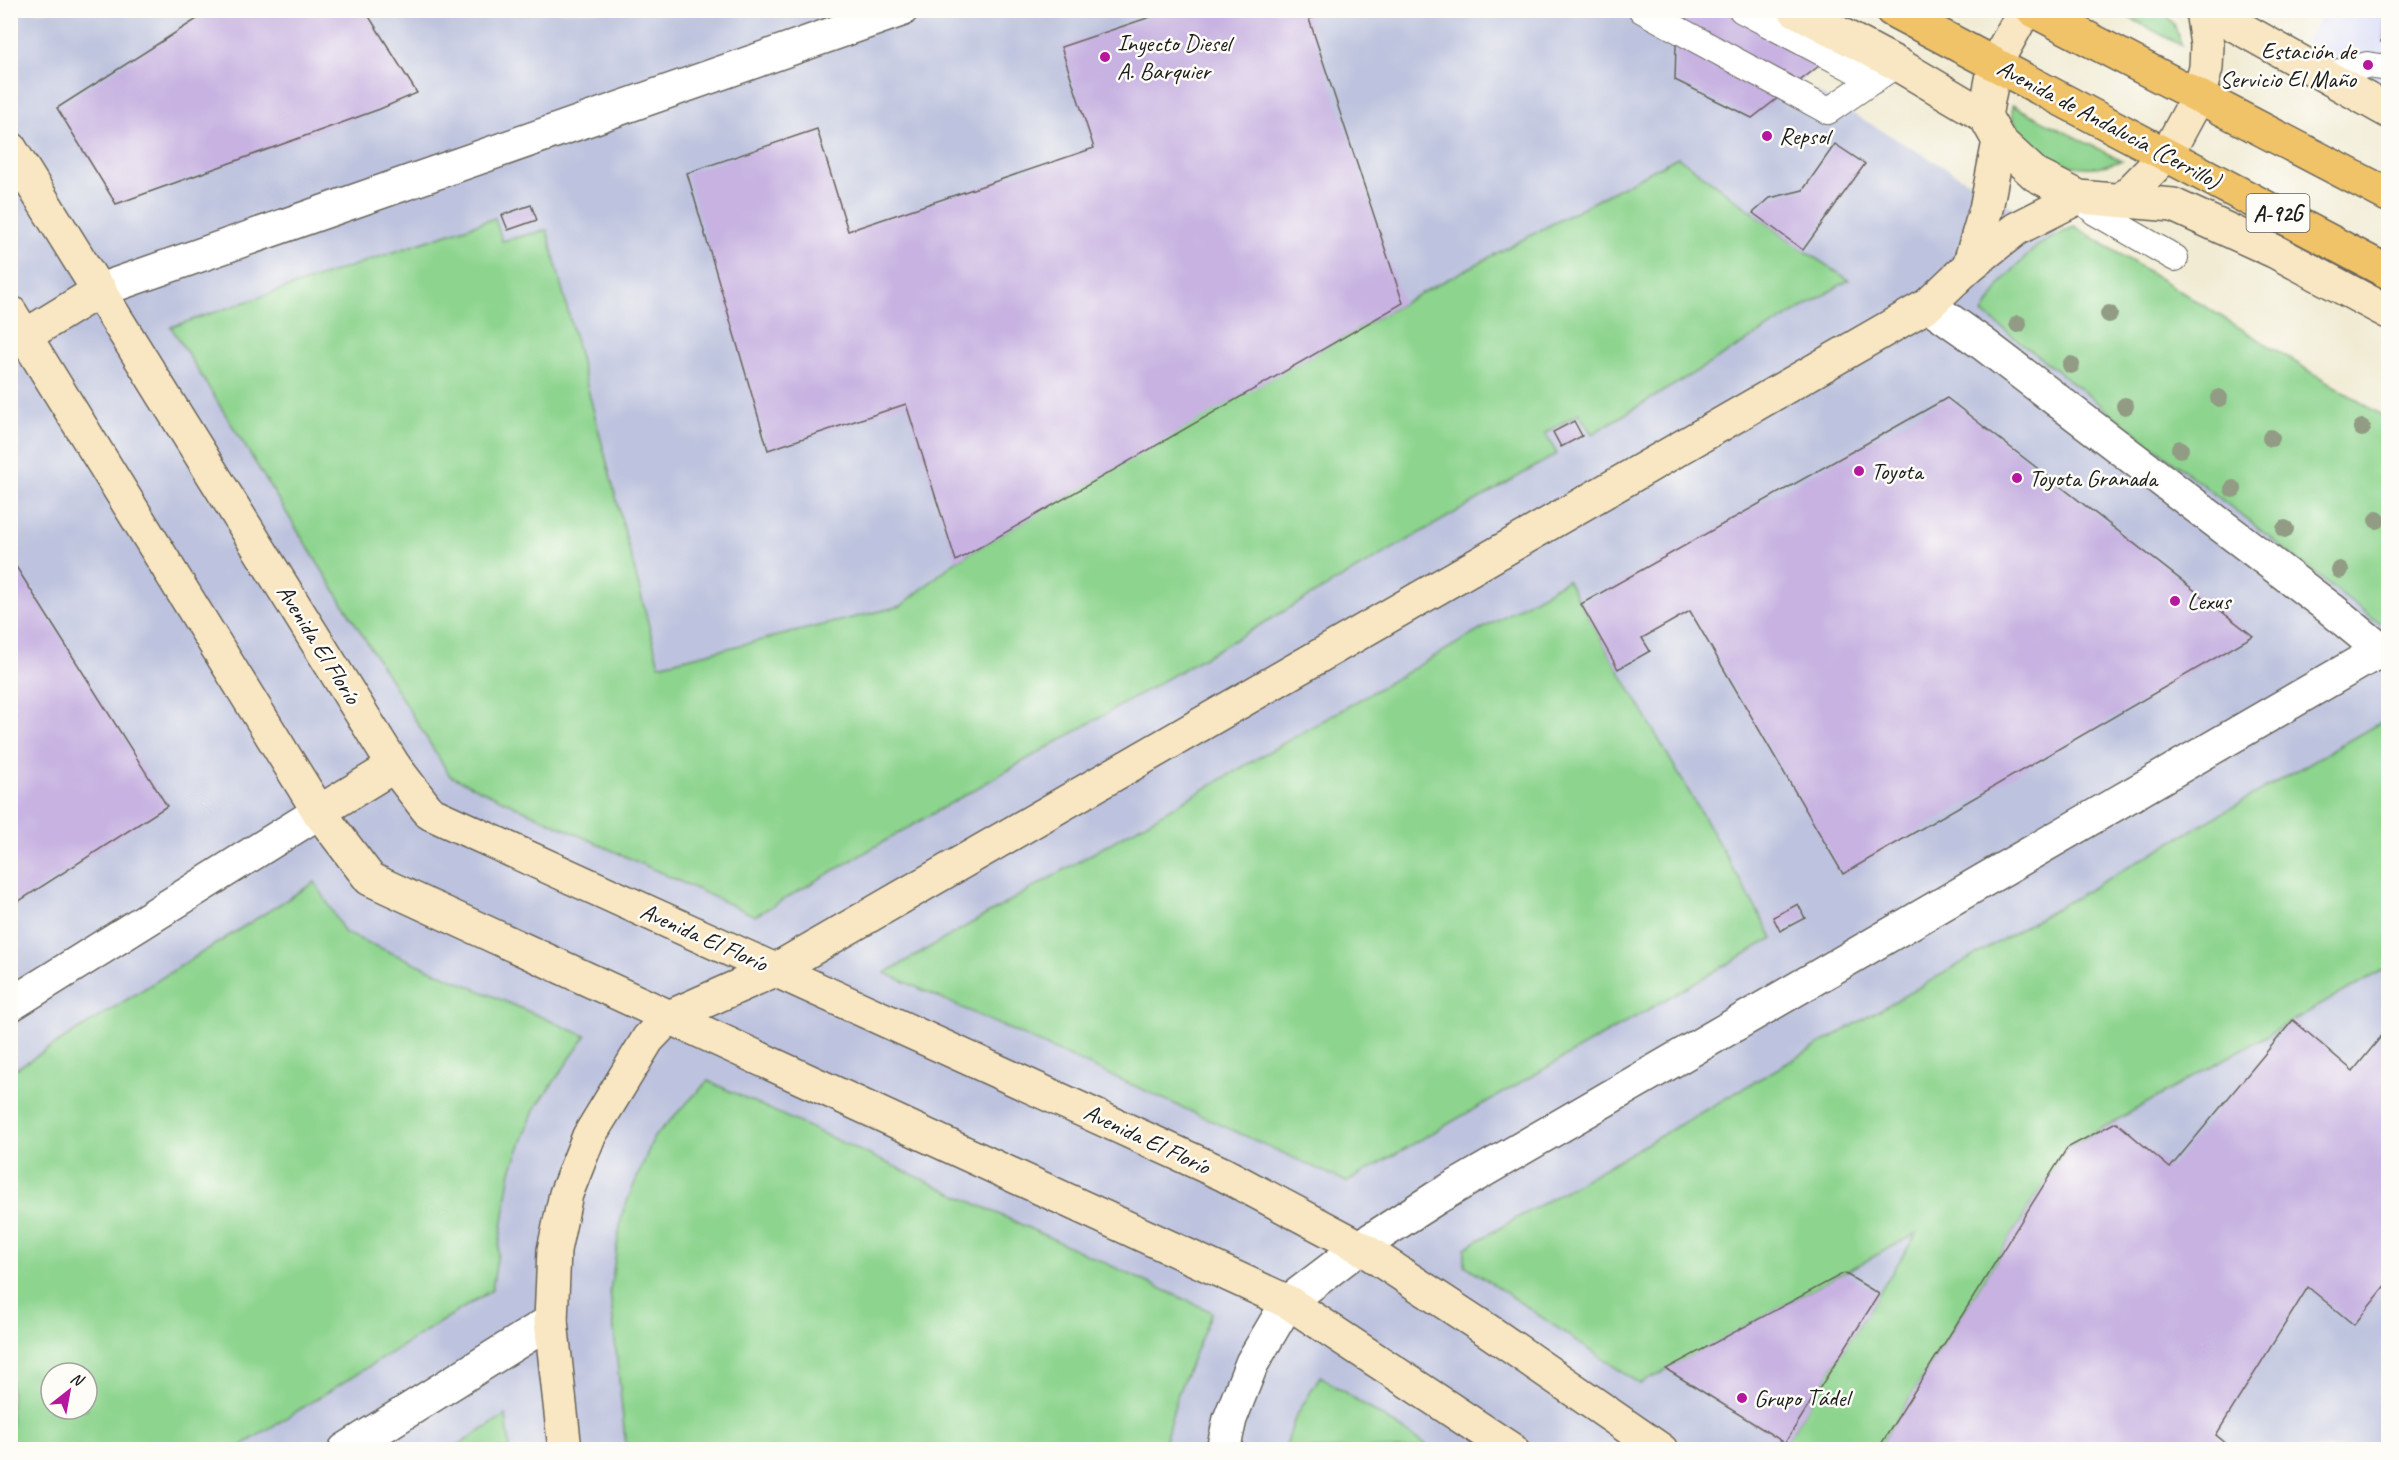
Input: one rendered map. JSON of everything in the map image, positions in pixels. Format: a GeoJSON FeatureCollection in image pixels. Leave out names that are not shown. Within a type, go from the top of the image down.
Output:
{"type":"FeatureCollection","features":[{"type":"Feature","properties":{"kind":"highway","name":"Avenida de Andalucía (Cerrillo)"},"geometry":{"type":"LineString","coordinates":[[1892,10],[2167,154],[2388,274]]}},
{"type":"Feature","properties":{"kind":"highway","name":"A-92G"},"geometry":{"type":"LineString","coordinates":[[2033,10],[2388,195]]}},
{"type":"Feature","properties":{"kind":"main road","name":"Avenida de Andalucía (Cerrillo)"},"geometry":{"type":"LineString","coordinates":[[1795,10],[1886,72],[1992,128],[2036,175],[2079,197],[2173,205],[2301,266],[2388,312]]}},
{"type":"Feature","properties":{"kind":"main road"},"geometry":{"type":"LineString","coordinates":[[1970,266],[1986,209],[1995,64],[2025,10]]}},
{"type":"Feature","properties":{"kind":"main road"},"geometry":{"type":"LineString","coordinates":[[2122,200],[2167,154],[2198,97],[2206,68],[2207,45],[2202,10]]}},
{"type":"Feature","properties":{"kind":"main road"},"geometry":{"type":"LineString","coordinates":[[2208,10],[2388,111]]}},
{"type":"Feature","properties":{"kind":"main road","name":"Avenida El Florío"},"geometry":{"type":"LineString","coordinates":[[10,148],[394,766],[430,813],[1223,1174],[1360,1247],[1490,1332],[1661,1449]]}},
{"type":"Feature","properties":{"kind":"main road"},"geometry":{"type":"LineString","coordinates":[[565,1449],[551,1321],[554,1250],[566,1194],[589,1136],[648,1040],[669,1017],[776,969],[1928,305],[1970,266],[2016,229],[2079,197]]}},
{"type":"Feature","properties":{"kind":"main road"},"geometry":{"type":"LineString","coordinates":[[2301,266],[2388,274]]}},
{"type":"Feature","properties":{"kind":"main road"},"geometry":{"type":"LineString","coordinates":[[100,290],[18,324],[319,812],[370,879],[1288,1302],[1512,1449]]}},
{"type":"Feature","properties":{"kind":"main road"},"geometry":{"type":"LineString","coordinates":[[319,812],[394,766]]}},
{"type":"Feature","properties":{"kind":"street"},"geometry":{"type":"LineString","coordinates":[[100,290],[901,10]]}},
{"type":"Feature","properties":{"kind":"street"},"geometry":{"type":"LineString","coordinates":[[1223,1449],[1230,1419],[1252,1363],[1288,1302],[1360,1247],[1446,1192],[2385,653],[2331,609],[1992,351],[1928,305]]}},
{"type":"Feature","properties":{"kind":"street"},"geometry":{"type":"LineString","coordinates":[[10,1005],[319,812]]}},
{"type":"Feature","properties":{"kind":"street"},"geometry":{"type":"LineString","coordinates":[[345,1449],[551,1321]]}},
{"type":"Feature","properties":{"kind":"lane"},"geometry":{"type":"LineString","coordinates":[[1642,10],[1828,111],[1886,72]]}},
{"type":"Feature","properties":{"kind":"lane"},"geometry":{"type":"LineString","coordinates":[[1742,10],[1886,72]]}},
{"type":"Feature","properties":{"kind":"lane"},"geometry":{"type":"LineString","coordinates":[[2327,75],[2367,65],[2388,68]]}},
{"type":"Feature","properties":{"kind":"lane"},"geometry":{"type":"LineString","coordinates":[[2079,197],[2095,212],[2175,258]]}},
{"type":"Feature","properties":{"kind":"shaded area"},"geometry":{"type":"Polygon","coordinates":[[[10,11],[1678,11],[2089,252],[2388,449],[2388,1449],[11,1449],[10,11]]]}},
{"type":"Feature","properties":{"kind":"shaded area","name":"Estación de Servicio El Maño"},"geometry":{"type":"Polygon","coordinates":[[[2324,11],[2388,12],[2388,88],[2305,42],[2324,11]]]}},
{"type":"Feature","properties":{"kind":"green space"},"geometry":{"type":"Polygon","coordinates":[[[2117,11],[2162,11],[2174,24],[2182,46],[2117,11]]]}},
{"type":"Feature","properties":{"kind":"green space"},"geometry":{"type":"Polygon","coordinates":[[[2012,105],[2122,161],[2083,167],[2060,162],[2048,156],[2038,150],[2021,133],[2013,120],[2012,105]]]}},
{"type":"Feature","properties":{"kind":"green space"},"geometry":{"type":"Polygon","coordinates":[[[1678,157],[1803,250],[1849,280],[1592,434],[1579,413],[1545,433],[1557,454],[755,916],[450,776],[171,327],[495,218],[502,241],[547,230],[659,665],[901,606],[956,561],[1184,428],[1403,303],[1678,157]]]}},
{"type":"Feature","properties":{"kind":"green space"},"geometry":{"type":"Polygon","coordinates":[[[2074,226],[2388,419],[2388,630],[1983,313],[2004,279],[2037,246],[2074,226]]]}},
{"type":"Feature","properties":{"kind":"green space"},"geometry":{"type":"Polygon","coordinates":[[[1567,580],[1773,938],[1347,1182],[885,973],[1567,580]]]}},
{"type":"Feature","properties":{"kind":"green space"},"geometry":{"type":"Polygon","coordinates":[[[2388,718],[2388,967],[2067,1148],[1878,1449],[1781,1449],[1917,1233],[1640,1384],[1465,1265],[1465,1248],[2388,718]]]}},
{"type":"Feature","properties":{"kind":"green space"},"geometry":{"type":"Polygon","coordinates":[[[315,882],[345,933],[586,1036],[534,1110],[511,1171],[492,1290],[236,1449],[11,1449],[11,1072],[315,882]]]}},
{"type":"Feature","properties":{"kind":"green space"},"geometry":{"type":"Polygon","coordinates":[[[708,1081],[1212,1312],[1178,1393],[1163,1449],[626,1449],[610,1291],[622,1214],[654,1137],[708,1081]]]}},
{"type":"Feature","properties":{"kind":"green space"},"geometry":{"type":"Polygon","coordinates":[[[1320,1376],[1432,1449],[1285,1449],[1295,1418],[1320,1376]]]}},
{"type":"Feature","properties":{"kind":"green space"},"geometry":{"type":"Polygon","coordinates":[[[506,1415],[510,1449],[452,1449],[506,1415]]]}},
{"type":"Feature","properties":{"kind":"building"},"geometry":{"type":"Polygon","coordinates":[[[211,10],[365,10],[417,93],[380,109],[116,204],[57,108],[211,10]]]}},
{"type":"Feature","properties":{"kind":"building"},"geometry":{"type":"Polygon","coordinates":[[[1171,10],[1335,10],[1309,19],[1403,303],[956,561],[906,404],[768,450],[687,173],[817,129],[848,231],[976,188],[1094,148],[1061,47],[1171,10]]]}},
{"type":"Feature","properties":{"kind":"building"},"geometry":{"type":"Polygon","coordinates":[[[1677,10],[1730,10],[1828,59],[1752,118],[1675,80],[1677,10]]]}},
{"type":"Feature","properties":{"kind":"building"},"geometry":{"type":"Polygon","coordinates":[[[2384,13],[2388,13],[2388,42],[2381,42],[2384,13]]]}},
{"type":"Feature","properties":{"kind":"building"},"geometry":{"type":"Polygon","coordinates":[[[1835,144],[1865,164],[1803,250],[1753,213],[1770,198],[1803,190],[1835,144]]]}},
{"type":"Feature","properties":{"kind":"building"},"geometry":{"type":"Polygon","coordinates":[[[531,205],[537,220],[508,230],[502,215],[531,205]]]}},
{"type":"Feature","properties":{"kind":"building"},"geometry":{"type":"Polygon","coordinates":[[[1947,398],[2253,636],[1843,874],[1690,611],[1642,638],[1650,651],[1618,669],[1581,604],[1947,398]]]}},
{"type":"Feature","properties":{"kind":"building"},"geometry":{"type":"Polygon","coordinates":[[[1574,421],[1582,436],[1561,447],[1553,432],[1574,421]]]}},
{"type":"Feature","properties":{"kind":"building"},"geometry":{"type":"Polygon","coordinates":[[[10,557],[167,806],[10,907],[10,557]]]}},
{"type":"Feature","properties":{"kind":"building"},"geometry":{"type":"Polygon","coordinates":[[[1798,904],[1805,918],[1780,931],[1773,917],[1798,904]]]}},
{"type":"Feature","properties":{"kind":"building"},"geometry":{"type":"Polygon","coordinates":[[[2293,1020],[2353,1071],[2388,1028],[2388,1283],[2354,1325],[2308,1287],[2216,1435],[2233,1449],[1878,1449],[2067,1148],[2116,1122],[2170,1168],[2293,1020]]]}},
{"type":"Feature","properties":{"kind":"building"},"geometry":{"type":"Polygon","coordinates":[[[1844,1273],[1879,1294],[1785,1443],[1666,1369],[1844,1273]]]}},
{"type":"Feature","properties":{"kind":"place","name":"Inyecto Diesel A. Barquier"},"geometry":{"type":"Point","coordinates":[1105,57]}},
{"type":"Feature","properties":{"kind":"place","name":"Estación de Servicio El Maño"},"geometry":{"type":"Point","coordinates":[2368,65]}},
{"type":"Feature","properties":{"kind":"place","name":"Repsol"},"geometry":{"type":"Point","coordinates":[1767,136]}},
{"type":"Feature","properties":{"kind":"place","name":"Toyota"},"geometry":{"type":"Point","coordinates":[1859,471]}},
{"type":"Feature","properties":{"kind":"place","name":"Toyota Granada"},"geometry":{"type":"Point","coordinates":[2017,478]}},
{"type":"Feature","properties":{"kind":"place","name":"Lexus"},"geometry":{"type":"Point","coordinates":[2175,601]}},
{"type":"Feature","properties":{"kind":"place","name":"Grupo Tádel"},"geometry":{"type":"Point","coordinates":[1742,1398]}}]}
